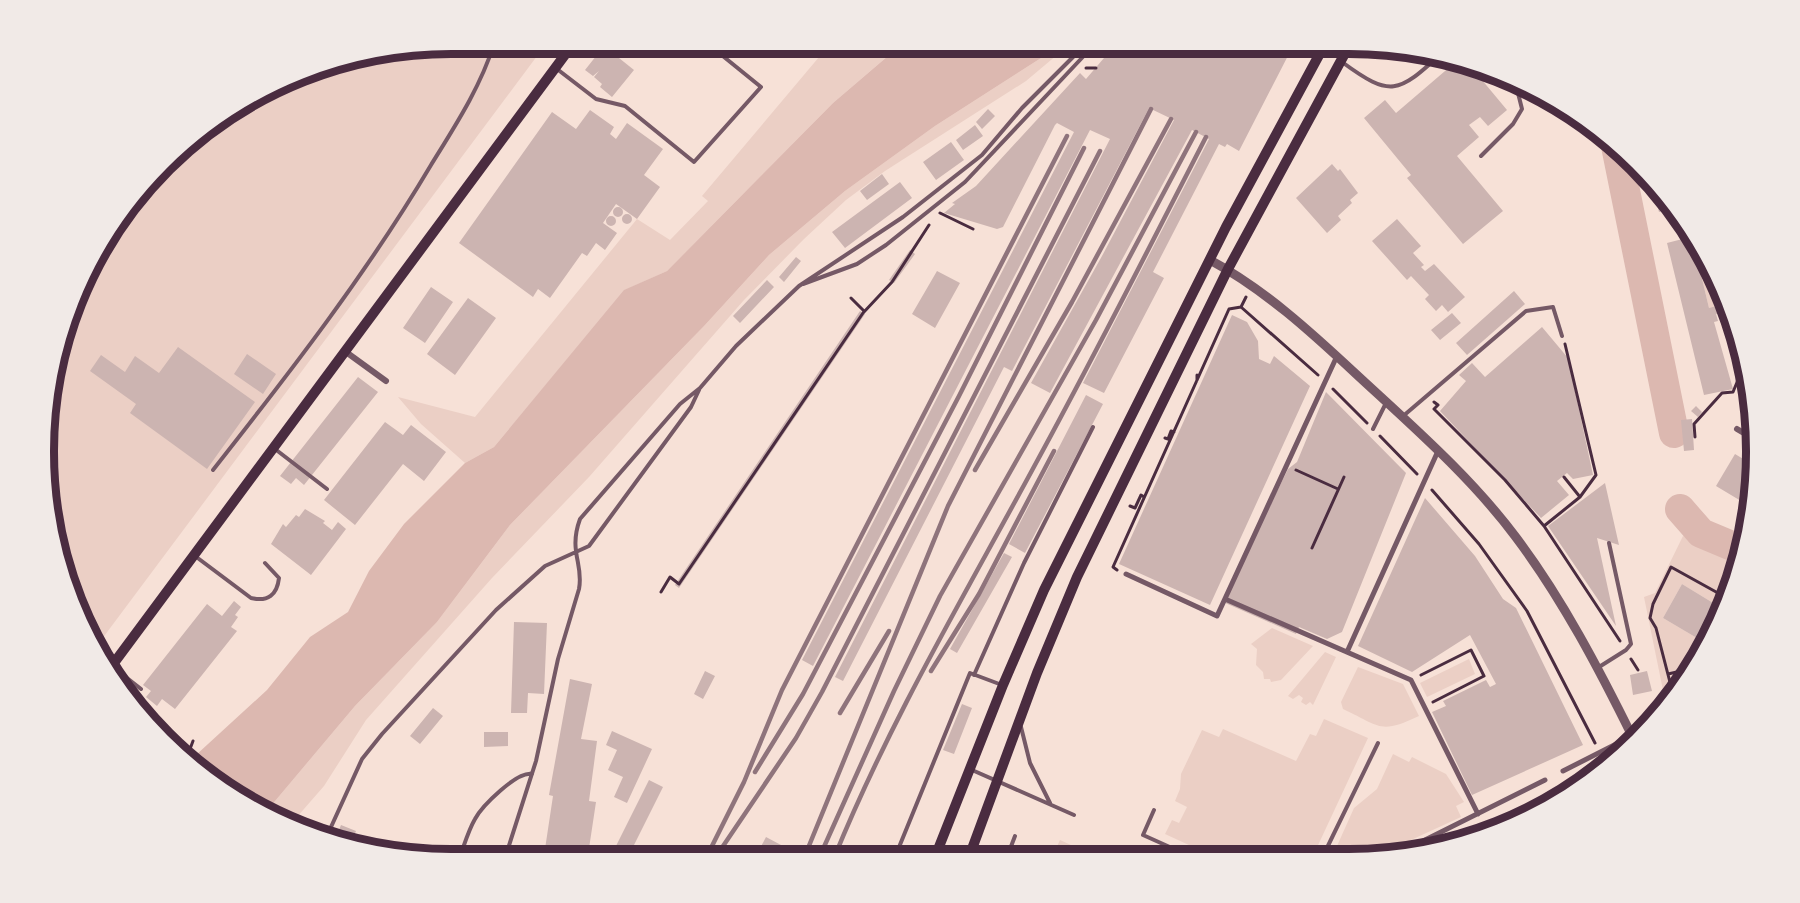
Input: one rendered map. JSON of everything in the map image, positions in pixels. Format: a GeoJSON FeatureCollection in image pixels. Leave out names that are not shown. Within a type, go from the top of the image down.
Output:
{"type":"FeatureCollection","features":[{"type":"Feature","properties":{"kind":"main road"},"geometry":{"type":"LineString","coordinates":[[115,662],[275,449],[566,54]]}},
{"type":"Feature","properties":{"kind":"main road"},"geometry":{"type":"LineString","coordinates":[[938,849],[1003,685],[1049,580],[1210,260],[1320,54]]}},
{"type":"Feature","properties":{"kind":"main road"},"geometry":{"type":"LineString","coordinates":[[972,849],[1019,722],[1077,577],[1228,270],[1344,54]]}},
{"type":"Feature","properties":{"kind":"street"},"geometry":{"type":"LineString","coordinates":[[1210,260],[1252,284],[1336,356],[1438,451],[1507,526],[1538,567],[1630,733]]}},
{"type":"Feature","properties":{"kind":"street"},"geometry":{"type":"LineString","coordinates":[[346,351],[386,381]]}},
{"type":"Feature","properties":{"kind":"street"},"geometry":{"type":"LineString","coordinates":[[1126,574],[1217,616],[1336,356]]}},
{"type":"Feature","properties":{"kind":"street"},"geometry":{"type":"LineString","coordinates":[[1737,429],[1745,434]]}},
{"type":"Feature","properties":{"kind":"street"},"geometry":{"type":"LineString","coordinates":[[1347,652],[1438,451]]}},
{"type":"Feature","properties":{"kind":"street"},"geometry":{"type":"LineString","coordinates":[[1225,599],[1411,680],[1478,814]]}},
{"type":"Feature","properties":{"kind":"street"},"geometry":{"type":"LineString","coordinates":[[1563,771],[1616,746]]}},
{"type":"Feature","properties":{"kind":"street"},"geometry":{"type":"LineString","coordinates":[[1422,842],[1545,780]]}},
{"type":"Feature","properties":{"kind":"lane"},"geometry":{"type":"LineString","coordinates":[[213,470],[349,293],[401,215],[468,103],[486,69],[491,54]]}},
{"type":"Feature","properties":{"kind":"lane"},"geometry":{"type":"LineString","coordinates":[[555,68],[596,99],[625,106],[694,162],[761,87],[720,54]]}},
{"type":"Feature","properties":{"kind":"lane"},"geometry":{"type":"LineString","coordinates":[[508,849],[532,774],[558,659],[580,585],[574,552],[574,535],[580,519],[649,443],[680,404],[699,388],[736,346],[799,286],[829,264],[862,246],[957,176],[982,155],[1022,108],[1076,54]]}},
{"type":"Feature","properties":{"kind":"lane"},"geometry":{"type":"LineString","coordinates":[[799,286],[857,264],[886,245],[965,182],[1086,54]]}},
{"type":"Feature","properties":{"kind":"lane"},"geometry":{"type":"LineString","coordinates":[[1340,61],[1387,88],[1404,86],[1431,63]]}},
{"type":"Feature","properties":{"kind":"lane"},"geometry":{"type":"LineString","coordinates":[[1481,156],[1513,124],[1522,109],[1518,92]]}},
{"type":"Feature","properties":{"kind":"lane"},"geometry":{"type":"LineString","coordinates":[[1402,417],[1527,311],[1553,307],[1562,336]]}},
{"type":"Feature","properties":{"kind":"lane"},"geometry":{"type":"LineString","coordinates":[[330,830],[362,759],[382,734],[496,610],[545,566],[589,546],[691,407],[699,388]]}},
{"type":"Feature","properties":{"kind":"lane"},"geometry":{"type":"LineString","coordinates":[[1373,429],[1386,402]]}},
{"type":"Feature","properties":{"kind":"lane"},"geometry":{"type":"LineString","coordinates":[[974,675],[1024,563],[1093,427]]}},
{"type":"Feature","properties":{"kind":"lane"},"geometry":{"type":"LineString","coordinates":[[275,449],[327,489]]}},
{"type":"Feature","properties":{"kind":"lane"},"geometry":{"type":"LineString","coordinates":[[1596,669],[1626,651],[1631,644],[1609,543]]}},
{"type":"Feature","properties":{"kind":"lane"},"geometry":{"type":"LineString","coordinates":[[194,556],[244,593],[258,600],[265,600],[273,596],[278,588],[279,579],[265,562]]}},
{"type":"Feature","properties":{"kind":"lane"},"geometry":{"type":"LineString","coordinates":[[898,849],[970,673],[1003,685]]}},
{"type":"Feature","properties":{"kind":"lane"},"geometry":{"type":"LineString","coordinates":[[124,677],[141,689]]}},
{"type":"Feature","properties":{"kind":"lane"},"geometry":{"type":"LineString","coordinates":[[1019,722],[1030,763],[1051,804]]}},
{"type":"Feature","properties":{"kind":"lane"},"geometry":{"type":"LineString","coordinates":[[1326,849],[1378,743]]}},
{"type":"Feature","properties":{"kind":"lane"},"geometry":{"type":"LineString","coordinates":[[969,768],[998,779],[1074,815]]}},
{"type":"Feature","properties":{"kind":"lane"},"geometry":{"type":"LineString","coordinates":[[463,849],[475,818],[482,809],[519,776],[532,774]]}},
{"type":"Feature","properties":{"kind":"lane"},"geometry":{"type":"LineString","coordinates":[[1154,810],[1143,835],[1174,849]]}},
{"type":"Feature","properties":{"kind":"lane"},"geometry":{"type":"LineString","coordinates":[[1010,849],[1015,836]]}},
{"type":"Feature","properties":{"kind":"path"},"geometry":{"type":"LineString","coordinates":[[938,210],[942,215],[973,229]]}},
{"type":"Feature","properties":{"kind":"path"},"geometry":{"type":"LineString","coordinates":[[661,592],[670,577],[679,584],[864,311],[892,282],[931,221]]}},
{"type":"Feature","properties":{"kind":"path"},"geometry":{"type":"LineString","coordinates":[[1241,307],[1252,284]]}},
{"type":"Feature","properties":{"kind":"path"},"geometry":{"type":"LineString","coordinates":[[851,298],[864,311]]}},
{"type":"Feature","properties":{"kind":"path"},"geometry":{"type":"LineString","coordinates":[[1116,569],[1113,567],[1229,309],[1241,307]]}},
{"type":"Feature","properties":{"kind":"path"},"geometry":{"type":"LineString","coordinates":[[1241,307],[1325,381],[1424,481],[1479,544],[1527,611],[1600,753]]}},
{"type":"Feature","properties":{"kind":"path"},"geometry":{"type":"LineString","coordinates":[[1544,526],[1580,497],[1596,475],[1569,355],[1562,336]]}},
{"type":"Feature","properties":{"kind":"path"},"geometry":{"type":"LineString","coordinates":[[1197,375],[1197,380]]}},
{"type":"Feature","properties":{"kind":"path"},"geometry":{"type":"LineString","coordinates":[[1695,437],[1694,424],[1722,393],[1733,392],[1739,378]]}},
{"type":"Feature","properties":{"kind":"path"},"geometry":{"type":"LineString","coordinates":[[1428,395],[1438,405],[1434,409],[1505,480],[1544,526],[1638,670]]}},
{"type":"Feature","properties":{"kind":"path"},"geometry":{"type":"LineString","coordinates":[[1165,438],[1168,439],[1171,431],[1174,432]]}},
{"type":"Feature","properties":{"kind":"path"},"geometry":{"type":"LineString","coordinates":[[1286,466],[1338,489]]}},
{"type":"Feature","properties":{"kind":"path"},"geometry":{"type":"LineString","coordinates":[[1312,548],[1344,477]]}},
{"type":"Feature","properties":{"kind":"path"},"geometry":{"type":"LineString","coordinates":[[1564,477],[1580,497]]}},
{"type":"Feature","properties":{"kind":"path"},"geometry":{"type":"LineString","coordinates":[[1130,506],[1135,508],[1141,495],[1144,497]]}},
{"type":"Feature","properties":{"kind":"path"},"geometry":{"type":"LineString","coordinates":[[1670,684],[1656,628],[1650,618],[1653,604],[1671,567],[1720,594]]}},
{"type":"Feature","properties":{"kind":"path"},"geometry":{"type":"LineString","coordinates":[[1411,680],[1471,650],[1484,676],[1423,706]]}},
{"type":"Feature","properties":{"kind":"path"},"geometry":{"type":"LineString","coordinates":[[1668,674],[1679,671]]}},
{"type":"Feature","properties":{"kind":"path"},"geometry":{"type":"LineString","coordinates":[[189,750],[193,741]]}},
{"type":"Feature","properties":{"kind":"shaded area"},"geometry":{"type":"Polygon","coordinates":[[[452,54],[539,54],[102,640],[75,579],[57,503],[54,452],[57,400],[68,349],[84,299],[107,253],[136,210],[170,170],[210,136],[253,107],[299,84],[349,68],[400,57],[452,54]]]}},
{"type":"Feature","properties":{"kind":"shaded area"},"geometry":{"type":"Polygon","coordinates":[[[822,54],[890,54],[833,103],[667,271],[625,290],[494,447],[465,463],[421,424],[398,397],[475,417],[637,219],[670,240],[708,201],[702,196],[822,54]]]}},
{"type":"Feature","properties":{"kind":"shaded area"},"geometry":{"type":"Polygon","coordinates":[[[890,54],[1047,54],[935,126],[845,191],[769,255],[705,325],[510,525],[437,622],[355,706],[271,806],[231,782],[196,755],[267,690],[310,637],[348,612],[369,571],[404,524],[465,463],[494,447],[624,290],[667,271],[833,103],[890,54]]]}},
{"type":"Feature","properties":{"kind":"shaded area"},"geometry":{"type":"Polygon","coordinates":[[[1047,54],[1058,54],[1026,81],[885,171],[846,200],[804,239],[744,300],[589,477],[492,578],[366,720],[324,786],[296,818],[271,806],[355,706],[437,622],[510,525],[705,325],[769,255],[845,191],[935,126],[1047,54]]]}},
{"type":"Feature","properties":{"kind":"shaded area"},"geometry":{"type":"Polygon","coordinates":[[[1698,263],[1718,305],[1709,308],[1698,263]]]}},
{"type":"Feature","properties":{"kind":"shaded area"},"geometry":{"type":"Polygon","coordinates":[[[1683,536],[1732,556],[1716,605],[1682,584],[1663,618],[1699,639],[1664,693],[1644,597],[1655,593],[1683,536]]]}},
{"type":"Feature","properties":{"kind":"shaded area"},"geometry":{"type":"Polygon","coordinates":[[[1272,628],[1313,646],[1281,680],[1271,682],[1270,679],[1264,679],[1263,672],[1256,665],[1257,649],[1251,644],[1272,628]]]}},
{"type":"Feature","properties":{"kind":"shaded area"},"geometry":{"type":"Polygon","coordinates":[[[1325,652],[1336,657],[1313,705],[1310,702],[1306,705],[1301,702],[1303,698],[1299,695],[1293,699],[1288,696],[1325,652]]]}},
{"type":"Feature","properties":{"kind":"shaded area"},"geometry":{"type":"Polygon","coordinates":[[[1469,659],[1475,674],[1427,697],[1420,683],[1469,659]]]}},
{"type":"Feature","properties":{"kind":"shaded area"},"geometry":{"type":"Polygon","coordinates":[[[1358,667],[1403,684],[1419,716],[1387,727],[1373,724],[1343,709],[1341,702],[1358,667]]]}},
{"type":"Feature","properties":{"kind":"shaded area"},"geometry":{"type":"Polygon","coordinates":[[[1324,719],[1368,738],[1316,849],[1198,849],[1165,834],[1172,820],[1179,823],[1187,807],[1175,801],[1180,789],[1181,774],[1202,730],[1219,737],[1223,729],[1296,761],[1310,734],[1316,736],[1324,719]]]}},
{"type":"Feature","properties":{"kind":"shaded area"},"geometry":{"type":"Polygon","coordinates":[[[1393,754],[1409,762],[1412,757],[1446,774],[1464,802],[1456,806],[1461,817],[1397,846],[1338,849],[1337,846],[1354,808],[1377,789],[1393,754]]]}},
{"type":"Feature","properties":{"kind":"shaded area"},"geometry":{"type":"Polygon","coordinates":[[[1060,840],[1080,849],[1056,849],[1060,840]]]}},
{"type":"Feature","properties":{"kind":"building"},"geometry":{"type":"Polygon","coordinates":[[[598,54],[614,54],[634,70],[612,97],[600,87],[602,84],[594,77],[599,71],[593,76],[585,70],[598,54]]]}},
{"type":"Feature","properties":{"kind":"building"},"geometry":{"type":"Polygon","coordinates":[[[1107,54],[1289,54],[1239,151],[1227,144],[1225,147],[1219,144],[1153,272],[1164,278],[1104,393],[1083,383],[1209,139],[1192,130],[1050,393],[1031,383],[1174,120],[1149,108],[1012,371],[1004,367],[843,681],[835,677],[1110,139],[1090,130],[813,666],[802,660],[1074,132],[1057,123],[1055,125],[1003,227],[997,229],[944,213],[955,204],[952,203],[976,186],[1080,73],[1086,79],[1107,54]]]}},
{"type":"Feature","properties":{"kind":"building"},"geometry":{"type":"Polygon","coordinates":[[[1449,68],[1479,76],[1507,110],[1488,126],[1480,117],[1469,125],[1479,137],[1457,156],[1503,211],[1463,244],[1407,178],[1411,175],[1364,118],[1385,100],[1396,113],[1449,68]]]}},
{"type":"Feature","properties":{"kind":"building"},"geometry":{"type":"Polygon","coordinates":[[[988,109],[995,116],[982,129],[976,122],[988,109]]]}},
{"type":"Feature","properties":{"kind":"building"},"geometry":{"type":"Polygon","coordinates":[[[590,110],[614,127],[610,134],[616,139],[627,123],[663,149],[644,175],[660,187],[637,219],[616,204],[603,223],[617,233],[605,250],[596,243],[587,256],[582,253],[550,298],[538,289],[533,297],[459,243],[552,112],[576,129],[590,110]]]}},
{"type":"Feature","properties":{"kind":"building"},"geometry":{"type":"Polygon","coordinates":[[[975,125],[983,136],[963,150],[956,140],[975,125]]]}},
{"type":"Feature","properties":{"kind":"building"},"geometry":{"type":"Polygon","coordinates":[[[951,142],[964,160],[936,180],[923,162],[951,142]]]}},
{"type":"Feature","properties":{"kind":"building"},"geometry":{"type":"Polygon","coordinates":[[[1332,164],[1338,171],[1340,169],[1358,193],[1350,200],[1352,203],[1338,216],[1341,220],[1327,233],[1296,198],[1332,164]]]}},
{"type":"Feature","properties":{"kind":"building"},"geometry":{"type":"Polygon","coordinates":[[[882,174],[889,184],[867,200],[860,191],[882,174]]]}},
{"type":"Feature","properties":{"kind":"building"},"geometry":{"type":"Polygon","coordinates":[[[900,182],[912,198],[845,248],[832,232],[900,182]]]}},
{"type":"Feature","properties":{"kind":"building"},"geometry":{"type":"Polygon","coordinates":[[[1656,200],[1664,210],[1659,212],[1656,200]]]}},
{"type":"Feature","properties":{"kind":"building"},"geometry":{"type":"Polygon","coordinates":[[[618,207],[623,212],[618,217],[613,212],[618,207]]]}},
{"type":"Feature","properties":{"kind":"building"},"geometry":{"type":"Polygon","coordinates":[[[627,214],[632,219],[627,224],[622,219],[627,214]]]}},
{"type":"Feature","properties":{"kind":"building"},"geometry":{"type":"Polygon","coordinates":[[[611,216],[616,221],[611,226],[606,221],[611,216]]]}},
{"type":"Feature","properties":{"kind":"building"},"geometry":{"type":"Polygon","coordinates":[[[1397,219],[1421,246],[1413,253],[1424,265],[1421,267],[1425,271],[1434,264],[1465,297],[1448,312],[1442,305],[1436,311],[1425,299],[1429,295],[1411,276],[1407,280],[1372,241],[1397,219]]]}},
{"type":"Feature","properties":{"kind":"building"},"geometry":{"type":"Polygon","coordinates":[[[1684,239],[1698,263],[1709,308],[1718,305],[1721,313],[1716,314],[1718,321],[1714,322],[1733,389],[1704,395],[1667,243],[1684,239]]]}},
{"type":"Feature","properties":{"kind":"building"},"geometry":{"type":"Polygon","coordinates":[[[910,250],[915,254],[894,283],[889,280],[910,250]]]}},
{"type":"Feature","properties":{"kind":"building"},"geometry":{"type":"Polygon","coordinates":[[[796,257],[801,261],[784,282],[779,277],[796,257]]]}},
{"type":"Feature","properties":{"kind":"building"},"geometry":{"type":"Polygon","coordinates":[[[937,271],[960,283],[935,328],[912,314],[937,271]]]}},
{"type":"Feature","properties":{"kind":"building"},"geometry":{"type":"Polygon","coordinates":[[[767,280],[774,287],[740,323],[733,316],[767,280]]]}},
{"type":"Feature","properties":{"kind":"building"},"geometry":{"type":"Polygon","coordinates":[[[431,287],[453,302],[425,343],[403,328],[431,287]]]}},
{"type":"Feature","properties":{"kind":"building"},"geometry":{"type":"Polygon","coordinates":[[[1514,291],[1525,304],[1467,355],[1456,343],[1514,291]]]}},
{"type":"Feature","properties":{"kind":"building"},"geometry":{"type":"Polygon","coordinates":[[[468,298],[496,318],[455,375],[427,354],[468,298]]]}},
{"type":"Feature","properties":{"kind":"building"},"geometry":{"type":"Polygon","coordinates":[[[860,311],[865,314],[679,588],[675,585],[860,311]]]}},
{"type":"Feature","properties":{"kind":"building"},"geometry":{"type":"Polygon","coordinates":[[[1452,313],[1461,323],[1440,340],[1431,330],[1452,313]]]}},
{"type":"Feature","properties":{"kind":"building"},"geometry":{"type":"Polygon","coordinates":[[[1232,315],[1247,322],[1258,341],[1259,359],[1270,364],[1274,356],[1310,386],[1210,605],[1119,564],[1232,315]]]}},
{"type":"Feature","properties":{"kind":"building"},"geometry":{"type":"Polygon","coordinates":[[[1542,327],[1568,358],[1593,475],[1573,479],[1567,473],[1557,481],[1569,495],[1541,518],[1440,411],[1466,381],[1459,375],[1472,363],[1485,377],[1542,327]]]}},
{"type":"Feature","properties":{"kind":"building"},"geometry":{"type":"Polygon","coordinates":[[[178,347],[255,402],[207,469],[130,413],[136,404],[90,371],[101,355],[125,372],[135,356],[159,373],[178,347]]]}},
{"type":"Feature","properties":{"kind":"building"},"geometry":{"type":"Polygon","coordinates":[[[247,354],[276,374],[263,394],[234,374],[247,354]]]}},
{"type":"Feature","properties":{"kind":"building"},"geometry":{"type":"Polygon","coordinates":[[[358,377],[378,392],[304,485],[296,478],[291,484],[280,476],[358,377]]]}},
{"type":"Feature","properties":{"kind":"building"},"geometry":{"type":"Polygon","coordinates":[[[1326,392],[1406,473],[1342,632],[1327,639],[1299,627],[1296,634],[1223,602],[1288,469],[1297,462],[1326,392]]]}},
{"type":"Feature","properties":{"kind":"building"},"geometry":{"type":"Polygon","coordinates":[[[1086,395],[1103,404],[1025,553],[1009,544],[1086,395]]]}},
{"type":"Feature","properties":{"kind":"building"},"geometry":{"type":"Polygon","coordinates":[[[1696,406],[1702,412],[1698,417],[1691,411],[1696,406]]]}},
{"type":"Feature","properties":{"kind":"building"},"geometry":{"type":"Polygon","coordinates":[[[1692,419],[1694,450],[1684,451],[1681,420],[1692,419]]]}},
{"type":"Feature","properties":{"kind":"building"},"geometry":{"type":"Polygon","coordinates":[[[385,422],[403,435],[411,425],[446,452],[424,481],[403,464],[355,525],[324,500],[385,422]]]}},
{"type":"Feature","properties":{"kind":"building"},"geometry":{"type":"Polygon","coordinates":[[[1735,454],[1746,460],[1743,502],[1716,486],[1735,454]]]}},
{"type":"Feature","properties":{"kind":"building"},"geometry":{"type":"Polygon","coordinates":[[[1605,483],[1619,545],[1597,538],[1616,626],[1548,526],[1605,483]]]}},
{"type":"Feature","properties":{"kind":"building"},"geometry":{"type":"Polygon","coordinates":[[[1425,498],[1475,556],[1503,599],[1516,608],[1583,745],[1472,795],[1432,712],[1446,706],[1443,701],[1486,680],[1490,687],[1496,684],[1470,635],[1412,672],[1358,646],[1425,498]]]}},
{"type":"Feature","properties":{"kind":"building"},"geometry":{"type":"Polygon","coordinates":[[[305,509],[325,521],[323,523],[332,530],[338,522],[346,529],[311,575],[271,544],[283,524],[286,527],[296,515],[299,517],[305,509]]]}},
{"type":"Feature","properties":{"kind":"building"},"geometry":{"type":"Polygon","coordinates":[[[1004,553],[1012,557],[957,653],[950,649],[1004,553]]]}},
{"type":"Feature","properties":{"kind":"building"},"geometry":{"type":"Polygon","coordinates":[[[1682,584],[1716,605],[1699,639],[1663,618],[1682,584]]]}},
{"type":"Feature","properties":{"kind":"building"},"geometry":{"type":"Polygon","coordinates":[[[234,601],[241,607],[231,627],[237,631],[175,709],[162,699],[157,706],[146,697],[151,691],[143,685],[207,604],[222,616],[234,601]]]}},
{"type":"Feature","properties":{"kind":"building"},"geometry":{"type":"Polygon","coordinates":[[[514,622],[547,623],[544,694],[528,693],[527,713],[511,713],[514,622]]]}},
{"type":"Feature","properties":{"kind":"building"},"geometry":{"type":"Polygon","coordinates":[[[705,671],[715,676],[703,699],[694,694],[705,671]]]}},
{"type":"Feature","properties":{"kind":"building"},"geometry":{"type":"Polygon","coordinates":[[[1647,671],[1652,691],[1633,695],[1630,675],[1647,671]]]}},
{"type":"Feature","properties":{"kind":"building"},"geometry":{"type":"Polygon","coordinates":[[[570,679],[592,684],[581,739],[597,741],[589,801],[596,802],[589,849],[545,849],[553,796],[549,795],[570,679]]]}},
{"type":"Feature","properties":{"kind":"building"},"geometry":{"type":"Polygon","coordinates":[[[962,704],[972,708],[954,754],[943,750],[962,704]]]}},
{"type":"Feature","properties":{"kind":"building"},"geometry":{"type":"Polygon","coordinates":[[[433,708],[443,716],[420,744],[410,736],[433,708]]]}},
{"type":"Feature","properties":{"kind":"building"},"geometry":{"type":"Polygon","coordinates":[[[612,731],[652,749],[627,803],[614,797],[623,777],[608,770],[617,750],[606,745],[612,731]]]}},
{"type":"Feature","properties":{"kind":"building"},"geometry":{"type":"Polygon","coordinates":[[[484,732],[508,732],[508,746],[484,747],[484,732]]]}},
{"type":"Feature","properties":{"kind":"building"},"geometry":{"type":"Polygon","coordinates":[[[649,780],[663,787],[632,849],[615,848],[649,780]]]}},
{"type":"Feature","properties":{"kind":"building"},"geometry":{"type":"Polygon","coordinates":[[[341,825],[356,831],[354,836],[338,832],[341,825]]]}},
{"type":"Feature","properties":{"kind":"building"},"geometry":{"type":"Polygon","coordinates":[[[766,837],[788,849],[760,849],[766,837]]]}},
{"type":"Feature","properties":{"kind":"waterway"},"geometry":{"type":"LineString","coordinates":[[1619,160],[1674,433]]}},
{"type":"Feature","properties":{"kind":"waterway"},"geometry":{"type":"LineString","coordinates":[[1680,509],[1701,533],[1734,547]]}},
{"type":"Feature","properties":{"kind":"railway"},"geometry":{"type":"LineString","coordinates":[[808,849],[948,506],[1151,109]]}},
{"type":"Feature","properties":{"kind":"railway"},"geometry":{"type":"LineString","coordinates":[[975,470],[1072,302],[1171,119]]}},
{"type":"Feature","properties":{"kind":"railway"},"geometry":{"type":"LineString","coordinates":[[823,849],[894,691],[940,596],[1096,320],[1196,132]]}},
{"type":"Feature","properties":{"kind":"railway"},"geometry":{"type":"LineString","coordinates":[[710,849],[744,782],[782,690],[1067,136]]}},
{"type":"Feature","properties":{"kind":"railway"},"geometry":{"type":"LineString","coordinates":[[838,849],[879,756],[904,707],[1080,382],[1206,137]]}},
{"type":"Feature","properties":{"kind":"railway"},"geometry":{"type":"LineString","coordinates":[[755,772],[803,694],[959,396],[1084,148]]}},
{"type":"Feature","properties":{"kind":"railway"},"geometry":{"type":"LineString","coordinates":[[721,849],[796,738],[822,692],[1100,151]]}},
{"type":"Feature","properties":{"kind":"railway"},"geometry":{"type":"LineString","coordinates":[[931,671],[979,594],[1054,451]]}},
{"type":"Feature","properties":{"kind":"railway"},"geometry":{"type":"LineString","coordinates":[[840,713],[889,631]]}}]}
